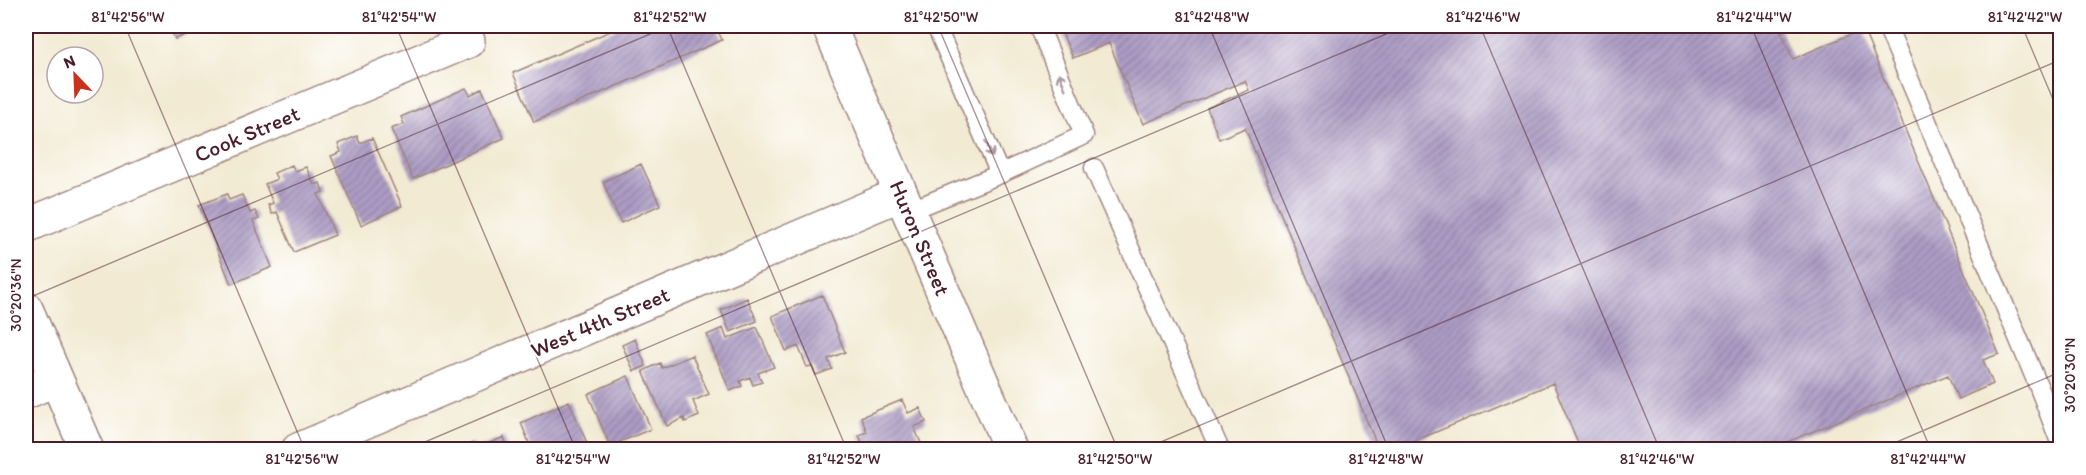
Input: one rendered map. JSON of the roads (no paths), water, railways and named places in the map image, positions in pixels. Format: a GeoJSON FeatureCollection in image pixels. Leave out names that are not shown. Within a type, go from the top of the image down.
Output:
{"type":"FeatureCollection","features":[{"type":"Feature","properties":{"kind":"street","name":"Huron Street"},"geometry":{"type":"LineString","coordinates":[[829,26],[1011,450]]}},
{"type":"Feature","properties":{"kind":"street","name":"Cook Street"},"geometry":{"type":"LineString","coordinates":[[26,226],[468,41]]}},
{"type":"Feature","properties":{"kind":"street","name":"West 4th Street"},"geometry":{"type":"LineString","coordinates":[[298,450],[905,202]]}},
{"type":"Feature","properties":{"kind":"street"},"geometry":{"type":"LineString","coordinates":[[26,309],[87,450]]}},
{"type":"Feature","properties":{"kind":"street"},"geometry":{"type":"LineString","coordinates":[[26,392],[56,379]]}},
{"type":"Feature","properties":{"kind":"lane"},"geometry":{"type":"LineString","coordinates":[[936,26],[1000,174]]}},
{"type":"Feature","properties":{"kind":"lane"},"geometry":{"type":"LineString","coordinates":[[905,202],[1000,174],[1084,135],[1039,26]]}},
{"type":"Feature","properties":{"kind":"lane"},"geometry":{"type":"LineString","coordinates":[[1887,26],[2061,442]]}},
{"type":"Feature","properties":{"kind":"lane"},"geometry":{"type":"LineString","coordinates":[[1094,168],[1221,450]]}}]}
